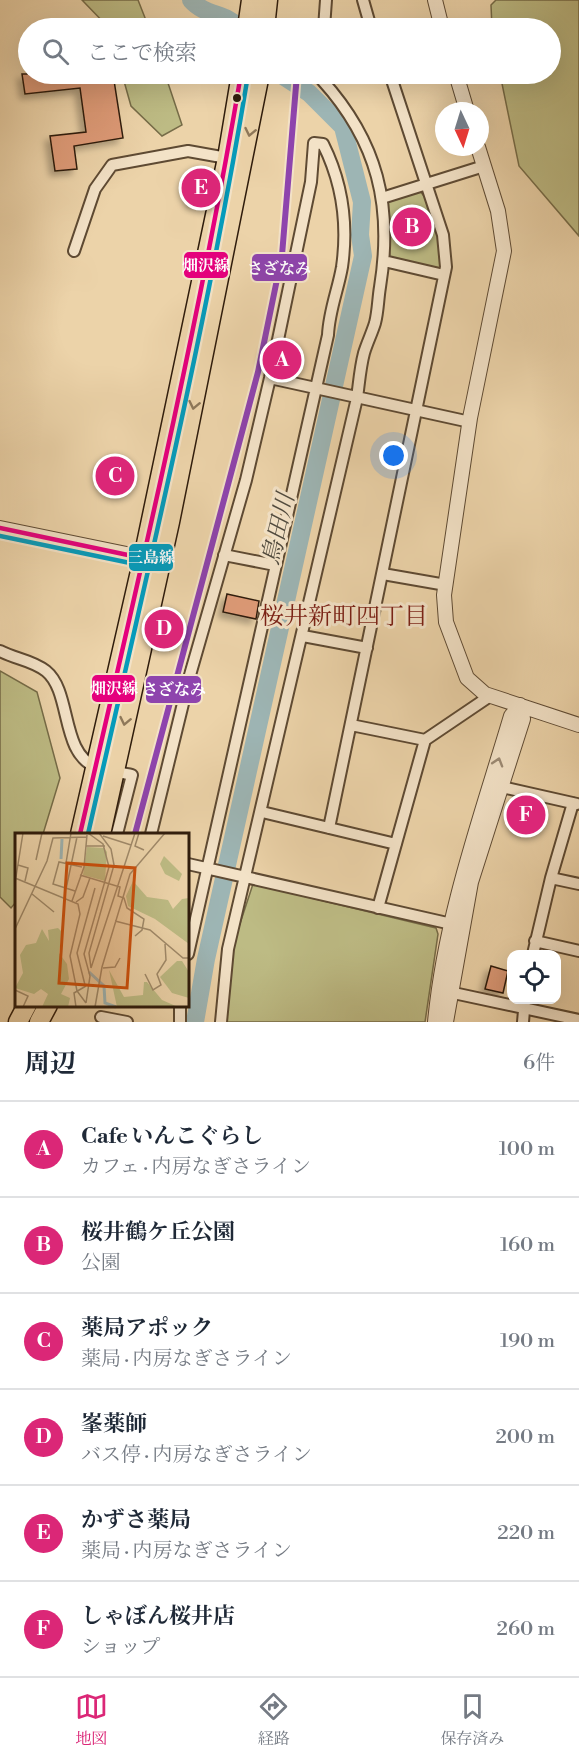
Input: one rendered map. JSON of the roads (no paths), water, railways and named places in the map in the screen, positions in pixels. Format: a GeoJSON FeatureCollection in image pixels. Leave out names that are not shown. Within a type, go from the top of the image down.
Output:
{"type":"FeatureCollection","features":[{"type":"Feature","properties":{"kind":"highway"},"geometry":{"type":"LineString","coordinates":[[251,0],[254,18]]}},
{"type":"Feature","properties":{"kind":"highway"},"geometry":{"type":"LineString","coordinates":[[260,18],[268,0]]}},
{"type":"Feature","properties":{"kind":"highway"},"geometry":{"type":"LineString","coordinates":[[80,833],[143,558],[227,158],[239,84]]}},
{"type":"Feature","properties":{"kind":"highway"},"geometry":{"type":"LineString","coordinates":[[101,833],[161,562],[258,84]]}},
{"type":"Feature","properties":{"kind":"highway"},"geometry":{"type":"LineString","coordinates":[[18,1022],[26,1007]]}},
{"type":"Feature","properties":{"kind":"highway"},"geometry":{"type":"LineString","coordinates":[[39,1022],[47,1007]]}},
{"type":"Feature","properties":{"kind":"street"},"geometry":{"type":"LineString","coordinates":[[325,18],[326,0]]}},
{"type":"Feature","properties":{"kind":"street"},"geometry":{"type":"LineString","coordinates":[[363,0],[368,18]]}},
{"type":"Feature","properties":{"kind":"street"},"geometry":{"type":"LineString","coordinates":[[435,0],[440,18]]}},
{"type":"Feature","properties":{"kind":"street"},"geometry":{"type":"LineString","coordinates":[[221,1022],[228,949],[303,636],[364,354],[375,321],[384,261],[382,198],[369,150],[350,113],[325,84]]}},
{"type":"Feature","properties":{"kind":"street"},"geometry":{"type":"LineString","coordinates":[[329,828],[418,411],[444,275],[446,251],[443,235],[393,84]]}},
{"type":"Feature","properties":{"kind":"street"},"geometry":{"type":"LineString","coordinates":[[459,84],[464,102]]}},
{"type":"Feature","properties":{"kind":"street"},"geometry":{"type":"LineString","coordinates":[[151,833],[190,675],[270,378],[311,182],[314,143],[323,144],[341,192],[344,247],[317,390],[275,565],[189,949]]}},
{"type":"Feature","properties":{"kind":"street"},"geometry":{"type":"LineString","coordinates":[[74,251],[95,189],[112,165],[188,150],[227,158]]}},
{"type":"Feature","properties":{"kind":"street"},"geometry":{"type":"LineString","coordinates":[[481,156],[498,210],[504,250],[470,422],[446,585],[446,622],[460,666],[467,678],[490,696],[578,723]]}},
{"type":"Feature","properties":{"kind":"street"},"geometry":{"type":"LineString","coordinates":[[382,198],[484,166]]}},
{"type":"Feature","properties":{"kind":"street"},"geometry":{"type":"LineString","coordinates":[[384,261],[444,275]]}},
{"type":"Feature","properties":{"kind":"street"},"geometry":{"type":"LineString","coordinates":[[270,378],[470,422]]}},
{"type":"Feature","properties":{"kind":"street"},"geometry":{"type":"LineString","coordinates":[[0,528],[161,562]]}},
{"type":"Feature","properties":{"kind":"street"},"geometry":{"type":"LineString","coordinates":[[224,555],[275,565]]}},
{"type":"Feature","properties":{"kind":"street"},"geometry":{"type":"LineString","coordinates":[[383,574],[446,585]]}},
{"type":"Feature","properties":{"kind":"street"},"geometry":{"type":"LineString","coordinates":[[303,636],[367,648]]}},
{"type":"Feature","properties":{"kind":"street"},"geometry":{"type":"LineString","coordinates":[[0,651],[32,662],[48,673],[56,685],[79,754],[95,766],[132,775],[117,833]]}},
{"type":"Feature","properties":{"kind":"street"},"geometry":{"type":"LineString","coordinates":[[378,908],[425,740],[490,696]]}},
{"type":"Feature","properties":{"kind":"street"},"geometry":{"type":"LineString","coordinates":[[435,1022],[456,925],[523,719],[520,705]]}},
{"type":"Feature","properties":{"kind":"street"},"geometry":{"type":"LineString","coordinates":[[446,1022],[461,879],[512,716],[520,705]]}},
{"type":"Feature","properties":{"kind":"street"},"geometry":{"type":"LineString","coordinates":[[351,724],[425,740]]}},
{"type":"Feature","properties":{"kind":"street"},"geometry":{"type":"LineString","coordinates":[[502,787],[576,804],[550,878],[534,950]]}},
{"type":"Feature","properties":{"kind":"street"},"geometry":{"type":"LineString","coordinates":[[262,812],[396,844]]}},
{"type":"Feature","properties":{"kind":"street"},"geometry":{"type":"LineString","coordinates":[[189,864],[456,925]]}},
{"type":"Feature","properties":{"kind":"street"},"geometry":{"type":"LineString","coordinates":[[550,878],[579,884]]}},
{"type":"Feature","properties":{"kind":"street"},"geometry":{"type":"LineString","coordinates":[[535,941],[579,951]]}},
{"type":"Feature","properties":{"kind":"street"},"geometry":{"type":"LineString","coordinates":[[450,992],[507,1001]]}},
{"type":"Feature","properties":{"kind":"street"},"geometry":{"type":"LineString","coordinates":[[523,1022],[524,1004],[579,1020]]}},
{"type":"Feature","properties":{"kind":"street"},"geometry":{"type":"LineString","coordinates":[[102,1015],[127,1022]]}},
{"type":"Feature","properties":{"kind":"waterway","name":"鳥田川"},"geometry":{"type":"LineString","coordinates":[[191,0],[203,9],[223,18]]}},
{"type":"Feature","properties":{"kind":"waterway","name":"鳥田川"},"geometry":{"type":"LineString","coordinates":[[195,1022],[206,959],[363,256],[360,235],[362,202],[343,127],[309,93],[295,84]]}},
{"type":"Feature","properties":{"kind":"place","name":"かずさ薬局"},"geometry":{"type":"Point","coordinates":[201,188]}},
{"type":"Feature","properties":{"kind":"place","name":"桜井鶴ケ丘公園"},"geometry":{"type":"Point","coordinates":[412,227]}},
{"type":"Feature","properties":{"kind":"place","name":"Cafe いんこぐらし"},"geometry":{"type":"Point","coordinates":[282,360]}},
{"type":"Feature","properties":{"kind":"place","name":"薬局アポック"},"geometry":{"type":"Point","coordinates":[115,476]}},
{"type":"Feature","properties":{"kind":"place","name":"峯薬師"},"geometry":{"type":"Point","coordinates":[164,629]}},
{"type":"Feature","properties":{"kind":"place","name":"しゃぼん桜井店"},"geometry":{"type":"Point","coordinates":[526,815]}},
{"type":"Feature","properties":{"kind":"district","name":"桜井新町四丁目"},"geometry":{"type":"Point","coordinates":[344,616]}}]}
